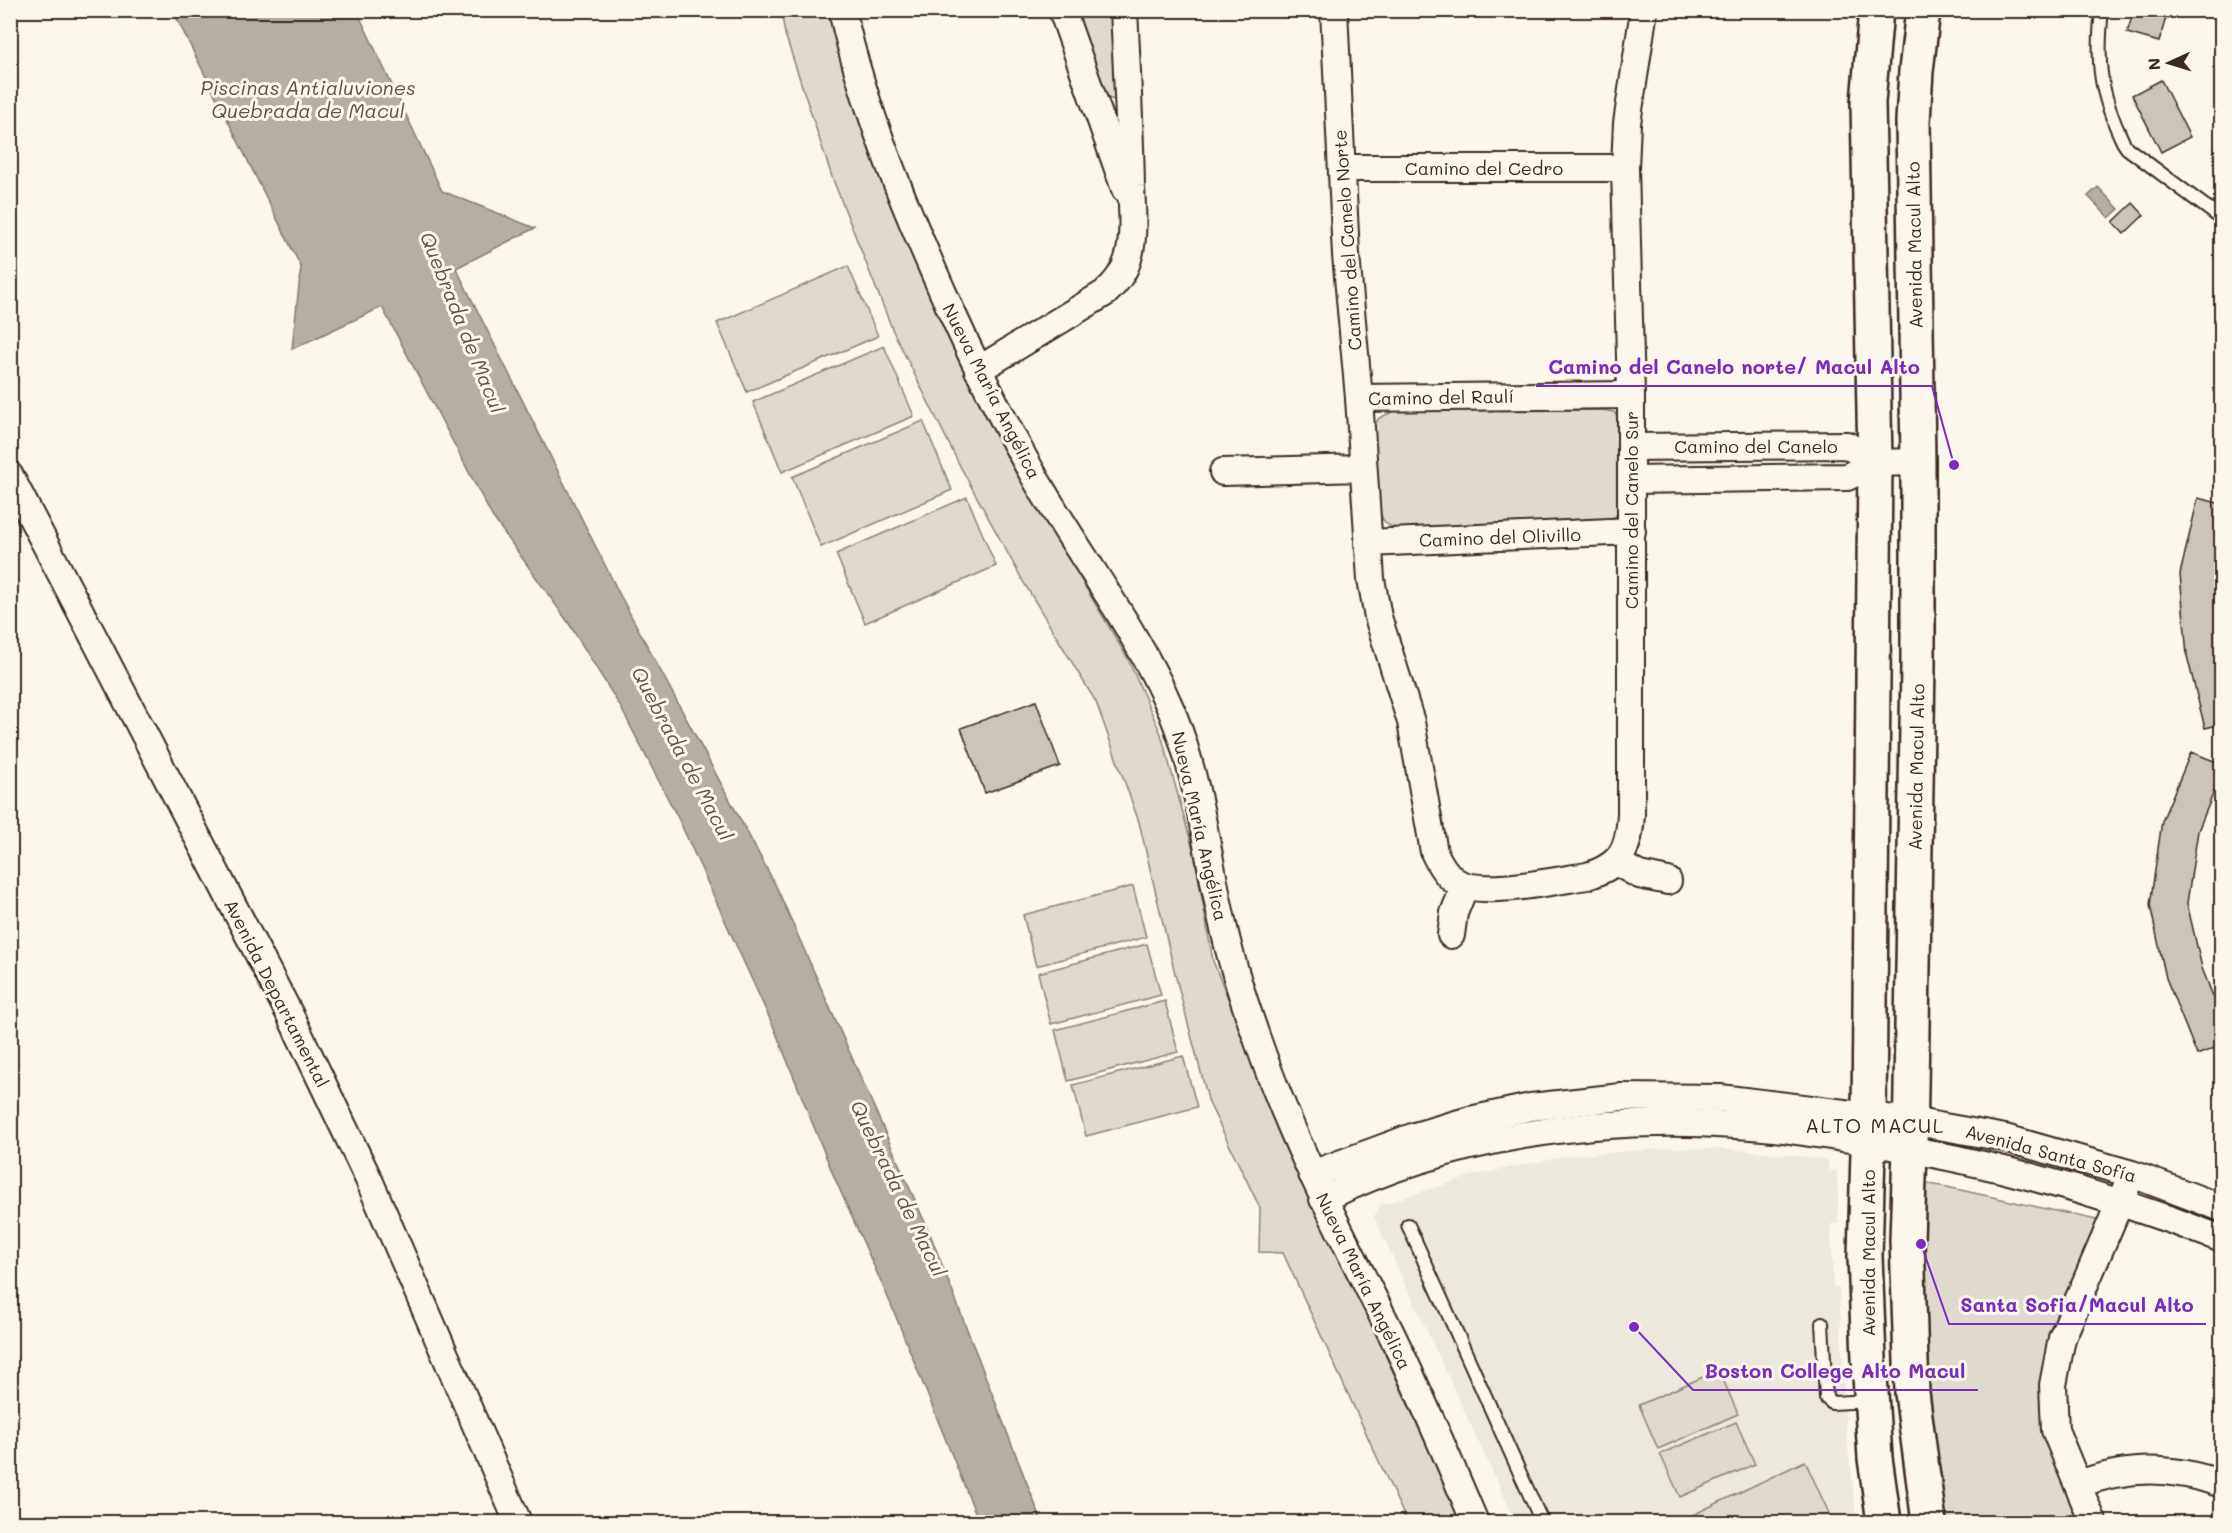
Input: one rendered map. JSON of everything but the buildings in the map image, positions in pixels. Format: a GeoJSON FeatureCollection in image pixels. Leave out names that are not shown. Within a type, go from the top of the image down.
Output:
{"type":"FeatureCollection","features":[{"type":"Feature","properties":{"kind":"street","name":"Nueva María Angélica"},"geometry":{"type":"LineString","coordinates":[[842,10],[878,132],[910,220],[978,370],[1042,490],[1141,649],[1172,713],[1191,773],[1236,974],[1262,1052],[1323,1199],[1418,1391],[1475,1522]]}},
{"type":"Feature","properties":{"kind":"street"},"geometry":{"type":"LineString","coordinates":[[1062,10],[1132,209]]}},
{"type":"Feature","properties":{"kind":"street"},"geometry":{"type":"LineString","coordinates":[[978,370],[1076,312],[1111,287],[1128,261],[1131,249],[1132,209],[1124,10]]}},
{"type":"Feature","properties":{"kind":"street","name":"Camino del Canelo Norte"},"geometry":{"type":"LineString","coordinates":[[1334,10],[1346,255],[1374,599],[1411,722],[1434,852],[1439,864],[1447,874],[1465,886]]}},
{"type":"Feature","properties":{"kind":"street","name":"Camino del Canelo Sur"},"geometry":{"type":"LineString","coordinates":[[1616,862],[1628,843],[1631,814],[1631,395],[1625,168],[1628,114],[1644,10]]}},
{"type":"Feature","properties":{"kind":"street","name":"Avenida Macul Alto"},"geometry":{"type":"LineString","coordinates":[[1876,10],[1868,102],[1875,463],[1869,1130],[1865,1256],[1875,1458],[1884,1522]]}},
{"type":"Feature","properties":{"kind":"street","name":"Avenida Macul Alto"},"geometry":{"type":"LineString","coordinates":[[1923,10],[1913,121],[1918,462],[1918,666],[1911,1135],[1907,1240],[1912,1393],[1929,1522]]}},
{"type":"Feature","properties":{"kind":"street","name":"Camino del Cedro"},"geometry":{"type":"LineString","coordinates":[[1342,168],[1625,168]]}},
{"type":"Feature","properties":{"kind":"street","name":"Camino del Raulí"},"geometry":{"type":"LineString","coordinates":[[1359,398],[1631,395]]}},
{"type":"Feature","properties":{"kind":"street","name":"Camino del Canelo"},"geometry":{"type":"LineString","coordinates":[[1631,447],[1847,445],[1875,463]]}},
{"type":"Feature","properties":{"kind":"street","name":"Camino del Canelo"},"geometry":{"type":"LineString","coordinates":[[1631,480],[1847,477],[1875,463],[1918,462]]}},
{"type":"Feature","properties":{"kind":"street"},"geometry":{"type":"LineString","coordinates":[[1223,472],[1363,468]]}},
{"type":"Feature","properties":{"kind":"street","name":"Avenida Departamental"},"geometry":{"type":"LineString","coordinates":[[10,476],[298,1032],[369,1180],[518,1522]]}},
{"type":"Feature","properties":{"kind":"street","name":"Camino del Olivillo"},"geometry":{"type":"LineString","coordinates":[[1368,543],[1632,531]]}},
{"type":"Feature","properties":{"kind":"street"},"geometry":{"type":"LineString","coordinates":[[1451,935],[1454,913],[1465,886],[1490,889],[1587,876],[1607,869],[1616,862],[1639,875],[1668,881]]}},
{"type":"Feature","properties":{"kind":"street","name":"Avenida Santa Sofía"},"geometry":{"type":"LineString","coordinates":[[1312,1174],[1398,1141],[1470,1120],[1531,1107],[1596,1100],[1653,1096],[1720,1098],[1869,1130]]}},
{"type":"Feature","properties":{"kind":"street","name":"Avenida Santa Sofía"},"geometry":{"type":"LineString","coordinates":[[1323,1199],[1377,1176],[1472,1146],[1534,1133],[1630,1123],[1734,1124],[1869,1130],[1911,1135],[2005,1138],[2132,1174],[2222,1208]]}},
{"type":"Feature","properties":{"kind":"street","name":"Avenida Santa Sofía"},"geometry":{"type":"LineString","coordinates":[[1911,1135],[2031,1176],[2121,1202],[2222,1239]]}},
{"type":"Feature","properties":{"kind":"street"},"geometry":{"type":"LineString","coordinates":[[2093,1522],[2055,1430],[2053,1385],[2062,1338],[2132,1174]]}},
{"type":"Feature","properties":{"kind":"street"},"geometry":{"type":"LineString","coordinates":[[2079,1484],[2104,1475],[2142,1470],[2180,1472],[2222,1484]]}},
{"type":"Feature","properties":{"kind":"lane"},"geometry":{"type":"LineString","coordinates":[[2102,10],[2098,42],[2102,85],[2106,102],[2123,142],[2127,148],[2222,219]]}},
{"type":"Feature","properties":{"kind":"lane"},"geometry":{"type":"LineString","coordinates":[[1408,1225],[1542,1522]]}},
{"type":"Feature","properties":{"kind":"lane"},"geometry":{"type":"LineString","coordinates":[[1822,1323],[1826,1398],[1832,1403],[1871,1400]]}},
{"type":"Feature","properties":{"kind":"shaded area"},"geometry":{"type":"Polygon","coordinates":[[[781,11],[829,11],[864,130],[967,371],[1071,563],[1127,657],[1161,734],[1194,853],[1213,961],[1276,1117],[1462,1522],[1407,1522],[1283,1253],[1259,1252],[1260,1208],[1209,1103],[1176,978],[1139,822],[1096,702],[1024,583],[960,466],[893,331],[832,177],[785,34],[781,11]]]}},
{"type":"Feature","properties":{"kind":"shaded area"},"geometry":{"type":"Polygon","coordinates":[[[1074,11],[1112,11],[1117,100],[1105,98],[1074,11]]]}},
{"type":"Feature","properties":{"kind":"shaded area"},"geometry":{"type":"Polygon","coordinates":[[[848,266],[878,336],[747,392],[717,323],[848,266]]]}},
{"type":"Feature","properties":{"kind":"shaded area"},"geometry":{"type":"Polygon","coordinates":[[[884,346],[914,416],[782,472],[753,402],[884,346]]]}},
{"type":"Feature","properties":{"kind":"shaded area"},"geometry":{"type":"Polygon","coordinates":[[[1602,410],[1614,412],[1619,420],[1621,506],[1615,517],[1602,520],[1396,528],[1384,522],[1381,516],[1374,426],[1379,418],[1394,411],[1602,410]]]}},
{"type":"Feature","properties":{"kind":"shaded area"},"geometry":{"type":"Polygon","coordinates":[[[923,421],[952,490],[821,547],[792,477],[923,421]]]}},
{"type":"Feature","properties":{"kind":"shaded area"},"geometry":{"type":"Polygon","coordinates":[[[967,497],[996,566],[865,623],[836,554],[967,497]]]}},
{"type":"Feature","properties":{"kind":"shaded area"},"geometry":{"type":"Polygon","coordinates":[[[1133,886],[1146,937],[1036,966],[1023,915],[1133,886]]]}},
{"type":"Feature","properties":{"kind":"shaded area"},"geometry":{"type":"Polygon","coordinates":[[[1147,944],[1161,995],[1051,1024],[1038,973],[1147,944]]]}},
{"type":"Feature","properties":{"kind":"shaded area"},"geometry":{"type":"Polygon","coordinates":[[[1165,1001],[1178,1052],[1068,1081],[1055,1030],[1165,1001]]]}},
{"type":"Feature","properties":{"kind":"shaded area"},"geometry":{"type":"Polygon","coordinates":[[[1183,1056],[1197,1107],[1086,1136],[1073,1085],[1183,1056]]]}},
{"type":"Feature","properties":{"kind":"shaded area"},"geometry":{"type":"Polygon","coordinates":[[[1668,1148],[1722,1149],[1828,1160],[1829,1170],[1837,1171],[1839,1223],[1831,1224],[1833,1286],[1839,1288],[1846,1428],[1857,1522],[1516,1522],[1374,1217],[1380,1205],[1474,1175],[1567,1156],[1668,1148]]]}},
{"type":"Feature","properties":{"kind":"shaded area"},"geometry":{"type":"Polygon","coordinates":[[[1918,1182],[2101,1221],[2048,1345],[2042,1378],[2042,1419],[2079,1522],[1939,1522],[1932,1462],[1918,1182]]]}},
{"type":"Feature","properties":{"kind":"shaded area"},"geometry":{"type":"Polygon","coordinates":[[[1719,1370],[1738,1414],[1658,1449],[1639,1405],[1719,1370]]]}},
{"type":"Feature","properties":{"kind":"shaded area"},"geometry":{"type":"Polygon","coordinates":[[[1736,1422],[1755,1464],[1680,1497],[1660,1454],[1736,1422]]]}},
{"type":"Feature","properties":{"kind":"shaded area"},"geometry":{"type":"Polygon","coordinates":[[[1805,1461],[1833,1522],[1680,1521],[1805,1461]]]}},
{"type":"Feature","properties":{"kind":"water"},"geometry":{"type":"Polygon","coordinates":[[[173,11],[357,11],[442,191],[535,228],[456,268],[620,595],[776,886],[930,1234],[1042,1522],[979,1522],[890,1302],[835,1179],[774,1028],[679,820],[620,706],[568,622],[492,516],[382,307],[292,349],[301,267],[173,11]]]}},
{"type":"Feature","properties":{"kind":"water"},"geometry":{"type":"Polygon","coordinates":[[[2098,187],[2119,209],[2109,218],[2088,196],[2098,187]]]}},
{"type":"Feature","properties":{"kind":"place","name":"Camino del Canelo norte/ Macul Alto"},"geometry":{"type":"Point","coordinates":[1954,465]}},
{"type":"Feature","properties":{"kind":"place","name":"Santa Sofia/Macul Alto"},"geometry":{"type":"Point","coordinates":[1921,1244]}},
{"type":"Feature","properties":{"kind":"place","name":"Boston College Alto Macul"},"geometry":{"type":"Point","coordinates":[1634,1327]}},
{"type":"Feature","properties":{"kind":"district","name":"ALTO MACUL"},"geometry":{"type":"Point","coordinates":[1875,1125]}},
{"type":"Feature","properties":{"kind":"water label","name":"Piscinas Antialuviones Quebrada de Macul"},"geometry":{"type":"Point","coordinates":[308,98]}},
{"type":"Feature","properties":{"kind":"water label","name":"Quebrada de Macul"},"geometry":{"type":"Point","coordinates":[463,322]}},
{"type":"Feature","properties":{"kind":"water label","name":"Quebrada de Macul"},"geometry":{"type":"Point","coordinates":[683,753]}},
{"type":"Feature","properties":{"kind":"water label","name":"Quebrada de Macul"},"geometry":{"type":"Point","coordinates":[899,1188]}}]}
